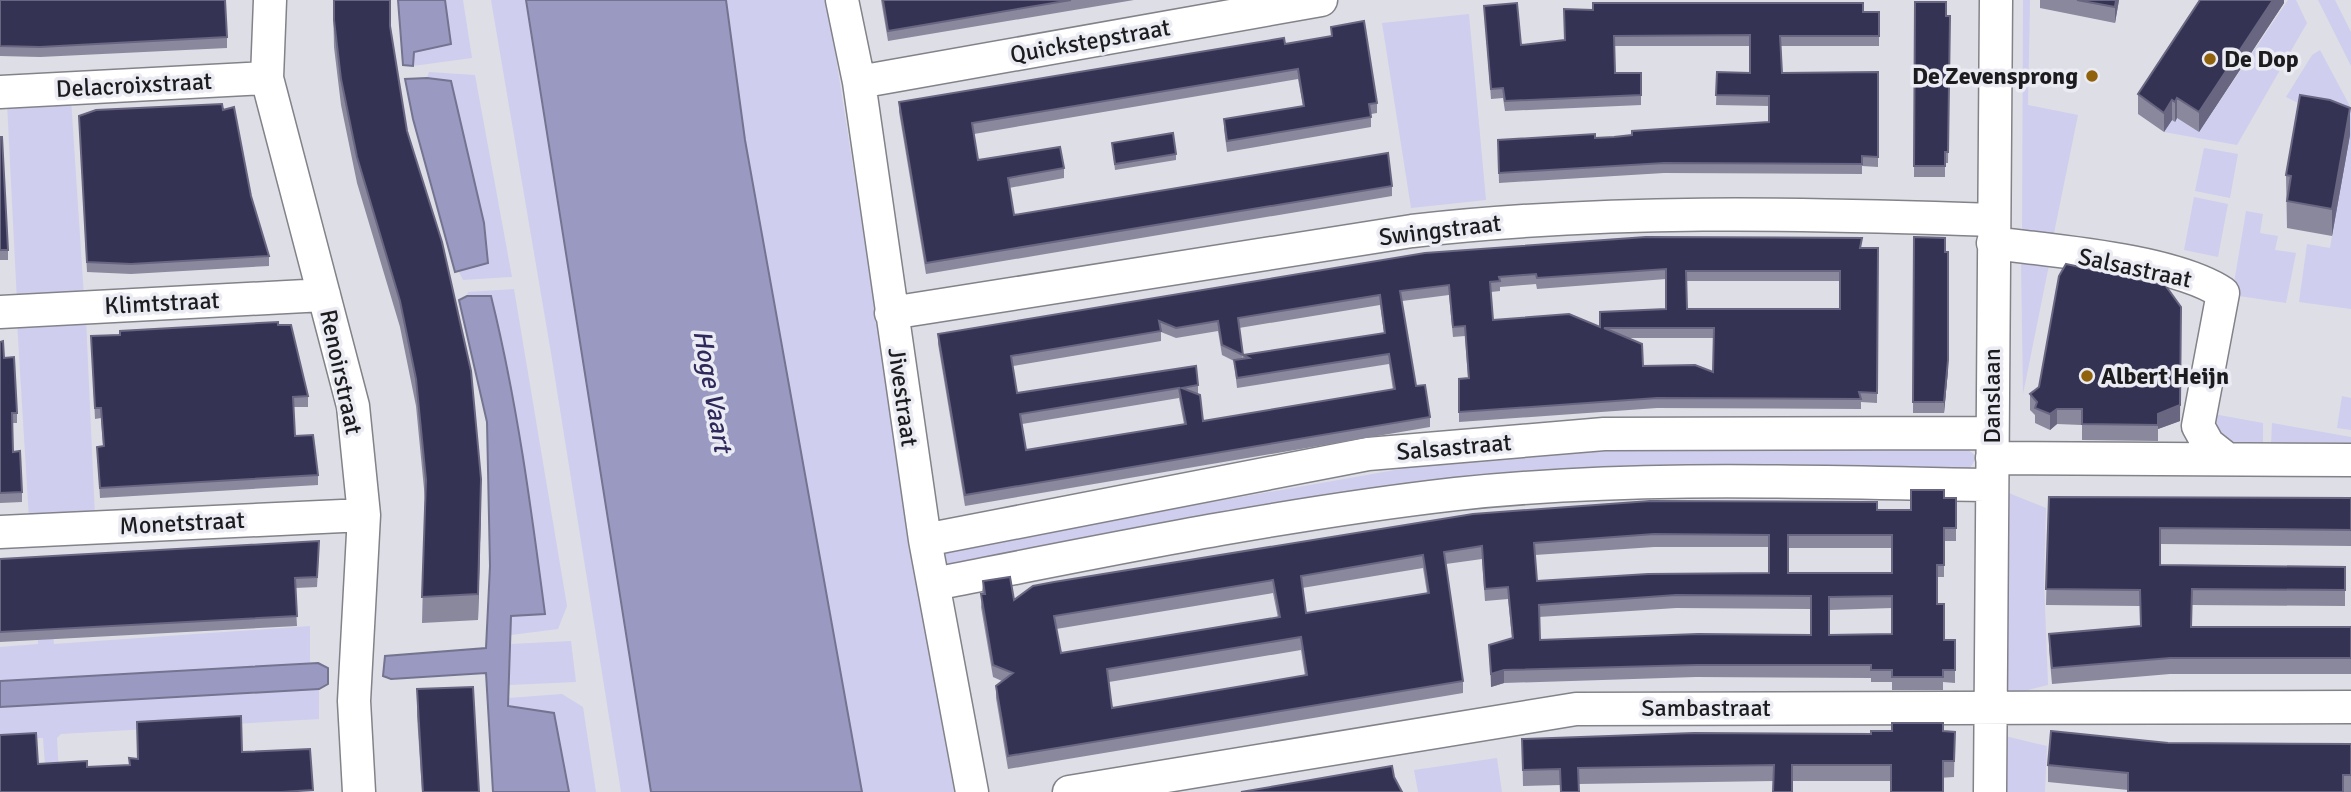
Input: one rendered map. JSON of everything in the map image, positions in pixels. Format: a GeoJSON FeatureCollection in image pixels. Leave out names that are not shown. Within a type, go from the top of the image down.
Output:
{"type":"FeatureCollection","features":[{"type":"Feature","properties":{"kind":"street","name":"Renoirstraat"},"geometry":{"type":"LineString","coordinates":[[270,0],[267,78],[353,407],[365,514],[354,701],[359,792]]}},
{"type":"Feature","properties":{"kind":"street","name":"Jivestraat"},"geometry":{"type":"LineString","coordinates":[[842,0],[859,82],[925,540],[972,792]]}},
{"type":"Feature","properties":{"kind":"street","name":"Quickstepstraat"},"geometry":{"type":"LineString","coordinates":[[859,82],[1321,0]]}},
{"type":"Feature","properties":{"kind":"street","name":"Danslaan"},"geometry":{"type":"LineString","coordinates":[[1990,792],[1996,0]]}},
{"type":"Feature","properties":{"kind":"street","name":"Delacroixstraat"},"geometry":{"type":"LineString","coordinates":[[0,92],[267,78]]}},
{"type":"Feature","properties":{"kind":"street","name":"Swingstraat"},"geometry":{"type":"LineString","coordinates":[[891,313],[1412,231],[1492,222],[1784,215],[1994,231]]}},
{"type":"Feature","properties":{"kind":"street","name":"Salsastraat"},"geometry":{"type":"LineString","coordinates":[[1994,231],[2144,265],[2211,285],[2223,293],[2193,458]]}},
{"type":"Feature","properties":{"kind":"street","name":"Klimtstraat"},"geometry":{"type":"LineString","coordinates":[[0,312],[324,295]]}},
{"type":"Feature","properties":{"kind":"street"},"geometry":{"type":"LineString","coordinates":[[2199,426],[2208,444],[2227,459]]}},
{"type":"Feature","properties":{"kind":"street","name":"Salsastraat"},"geometry":{"type":"LineString","coordinates":[[925,540],[1368,454],[1604,434],[1991,458],[2351,460]]}},
{"type":"Feature","properties":{"kind":"street","name":"Salsastraat"},"geometry":{"type":"LineString","coordinates":[[934,584],[1337,510],[1457,494],[1991,458]]}},
{"type":"Feature","properties":{"kind":"street","name":"Monetstraat"},"geometry":{"type":"LineString","coordinates":[[0,532],[365,514]]}},
{"type":"Feature","properties":{"kind":"street","name":"Sambastraat"},"geometry":{"type":"LineString","coordinates":[[1069,792],[1576,709],[1990,710],[2351,706]]}},
{"type":"Feature","properties":{"kind":"shaded area"},"geometry":{"type":"Polygon","coordinates":[[[445,0],[463,0],[472,58],[413,66],[413,52],[451,44],[445,0]]]}},
{"type":"Feature","properties":{"kind":"shaded area"},"geometry":{"type":"Polygon","coordinates":[[[491,0],[526,0],[651,792],[621,792],[491,0]]]}},
{"type":"Feature","properties":{"kind":"shaded area"},"geometry":{"type":"Polygon","coordinates":[[[726,0],[827,0],[887,385],[956,792],[862,792],[745,140],[726,0]]]}},
{"type":"Feature","properties":{"kind":"shaded area"},"geometry":{"type":"Polygon","coordinates":[[[2023,0],[2030,0],[2028,105],[2078,115],[2053,238],[2022,235],[2023,0]]]}},
{"type":"Feature","properties":{"kind":"shaded area"},"geometry":{"type":"Polygon","coordinates":[[[2288,0],[2296,0],[2307,23],[2237,145],[2164,132],[2172,120],[2177,118],[2199,132],[2288,0]]]}},
{"type":"Feature","properties":{"kind":"shaded area"},"geometry":{"type":"Polygon","coordinates":[[[2318,0],[2335,0],[2351,32],[2351,66],[2318,0]]]}},
{"type":"Feature","properties":{"kind":"shaded area"},"geometry":{"type":"Polygon","coordinates":[[[1469,14],[1486,200],[1411,208],[1382,23],[1469,14]]]}},
{"type":"Feature","properties":{"kind":"shaded area"},"geometry":{"type":"Polygon","coordinates":[[[2320,50],[2351,108],[2351,309],[2299,302],[2307,244],[2330,248],[2350,128],[2286,97],[2312,55],[2320,50]]]}},
{"type":"Feature","properties":{"kind":"shaded area"},"geometry":{"type":"Polygon","coordinates":[[[429,72],[475,75],[512,277],[463,280],[459,272],[488,263],[451,81],[427,78],[429,72]]]}},
{"type":"Feature","properties":{"kind":"shaded area"},"geometry":{"type":"Polygon","coordinates":[[[71,99],[84,297],[17,302],[7,103],[71,99]]]}},
{"type":"Feature","properties":{"kind":"shaded area"},"geometry":{"type":"Polygon","coordinates":[[[2204,148],[2238,154],[2230,198],[2195,191],[2204,148]]]}},
{"type":"Feature","properties":{"kind":"shaded area"},"geometry":{"type":"Polygon","coordinates":[[[2194,197],[2228,204],[2218,257],[2184,250],[2194,197]]]}},
{"type":"Feature","properties":{"kind":"shaded area"},"geometry":{"type":"Polygon","coordinates":[[[2246,211],[2263,214],[2260,233],[2278,236],[2275,250],[2296,253],[2286,303],[2232,295],[2246,211]]]}},
{"type":"Feature","properties":{"kind":"shaded area"},"geometry":{"type":"Polygon","coordinates":[[[2021,262],[2049,265],[2023,394],[2021,262]]]}},
{"type":"Feature","properties":{"kind":"shaded area"},"geometry":{"type":"Polygon","coordinates":[[[514,289],[567,606],[558,629],[511,635],[511,615],[544,614],[534,534],[516,415],[491,296],[467,296],[468,292],[514,289]]]}},
{"type":"Feature","properties":{"kind":"shaded area"},"geometry":{"type":"Polygon","coordinates":[[[86,319],[95,517],[29,519],[17,322],[86,319]]]}},
{"type":"Feature","properties":{"kind":"shaded area"},"geometry":{"type":"Polygon","coordinates":[[[2342,396],[2351,398],[2351,430],[2337,428],[2342,396]]]}},
{"type":"Feature","properties":{"kind":"shaded area"},"geometry":{"type":"Polygon","coordinates":[[[2208,413],[2263,423],[2263,447],[2225,445],[2208,413]]]}},
{"type":"Feature","properties":{"kind":"shaded area"},"geometry":{"type":"Polygon","coordinates":[[[2272,423],[2351,437],[2351,449],[2271,446],[2272,423]]]}},
{"type":"Feature","properties":{"kind":"shaded area"},"geometry":{"type":"Polygon","coordinates":[[[1639,448],[1966,448],[1977,457],[1968,471],[1640,472],[943,574],[939,550],[1412,467],[1639,448]]]}},
{"type":"Feature","properties":{"kind":"shaded area"},"geometry":{"type":"Polygon","coordinates":[[[2004,491],[2046,508],[2044,579],[2048,685],[2004,696],[2004,491]]]}},
{"type":"Feature","properties":{"kind":"shaded area"},"geometry":{"type":"Polygon","coordinates":[[[34,560],[48,561],[54,644],[310,626],[310,663],[0,681],[0,647],[38,644],[34,560]]]}},
{"type":"Feature","properties":{"kind":"shaded area"},"geometry":{"type":"Polygon","coordinates":[[[571,641],[576,682],[509,685],[510,644],[571,641]]]}},
{"type":"Feature","properties":{"kind":"shaded area"},"geometry":{"type":"Polygon","coordinates":[[[319,689],[319,719],[61,734],[57,738],[60,792],[47,792],[43,738],[0,738],[0,707],[319,689]]]}},
{"type":"Feature","properties":{"kind":"shaded area"},"geometry":{"type":"Polygon","coordinates":[[[562,694],[583,707],[596,792],[569,792],[554,713],[508,706],[508,698],[562,694]]]}},
{"type":"Feature","properties":{"kind":"shaded area"},"geometry":{"type":"Polygon","coordinates":[[[2005,736],[2047,746],[2045,792],[2005,792],[2005,736]]]}},
{"type":"Feature","properties":{"kind":"shaded area"},"geometry":{"type":"Polygon","coordinates":[[[1497,758],[1502,792],[1418,792],[1414,770],[1497,758]]]}},
{"type":"Feature","properties":{"kind":"water"},"geometry":{"type":"Polygon","coordinates":[[[398,0],[445,0],[451,44],[414,52],[413,66],[403,65],[398,0]]]}},
{"type":"Feature","properties":{"kind":"water","name":"Hoge Vaart"},"geometry":{"type":"Polygon","coordinates":[[[526,0],[726,0],[745,140],[862,792],[651,792],[526,0]]]}},
{"type":"Feature","properties":{"kind":"water"},"geometry":{"type":"Polygon","coordinates":[[[405,79],[451,81],[484,223],[488,263],[455,272],[413,119],[405,79]]]}},
{"type":"Feature","properties":{"kind":"water"},"geometry":{"type":"Polygon","coordinates":[[[467,296],[491,296],[516,415],[545,614],[511,616],[508,706],[554,713],[569,792],[493,792],[486,673],[391,679],[383,676],[385,656],[486,648],[490,566],[487,422],[459,300],[467,296]]]}},
{"type":"Feature","properties":{"kind":"water"},"geometry":{"type":"Polygon","coordinates":[[[318,663],[328,668],[328,684],[319,689],[0,707],[0,681],[318,663]]]}},
{"type":"Feature","properties":{"kind":"building"},"geometry":{"type":"Polygon","coordinates":[[[0,0],[225,0],[227,37],[40,47],[0,46],[0,0]]]}},
{"type":"Feature","properties":{"kind":"building"},"geometry":{"type":"Polygon","coordinates":[[[334,0],[390,0],[390,26],[407,131],[442,242],[471,371],[481,479],[478,594],[422,597],[426,480],[416,379],[400,301],[357,157],[341,79],[334,0]]]}},
{"type":"Feature","properties":{"kind":"building"},"geometry":{"type":"Polygon","coordinates":[[[883,0],[1071,0],[888,31],[883,0]]]}},
{"type":"Feature","properties":{"kind":"building"},"geometry":{"type":"Polygon","coordinates":[[[2077,0],[2116,0],[2115,7],[2077,0]]]}},
{"type":"Feature","properties":{"kind":"building"},"geometry":{"type":"Polygon","coordinates":[[[2200,0],[2273,0],[2199,112],[2177,98],[2175,102],[2172,100],[2164,113],[2138,94],[2200,0]]]}},
{"type":"Feature","properties":{"kind":"building"},"geometry":{"type":"Polygon","coordinates":[[[1915,2],[1946,2],[1946,16],[1950,16],[1948,152],[1945,152],[1945,166],[1914,166],[1915,2]]]}},
{"type":"Feature","properties":{"kind":"building"},"geometry":{"type":"Polygon","coordinates":[[[1517,3],[1521,45],[1565,40],[1564,9],[1593,10],[1593,3],[1863,3],[1863,12],[1879,12],[1879,36],[1780,36],[1782,73],[1878,72],[1878,157],[1862,156],[1862,164],[1664,163],[1499,173],[1498,140],[1595,134],[1595,138],[1614,137],[1632,135],[1632,131],[1769,122],[1769,96],[1716,95],[1717,72],[1750,73],[1750,35],[1614,36],[1615,73],[1641,73],[1641,95],[1505,101],[1503,88],[1491,89],[1484,6],[1517,3]]]}},
{"type":"Feature","properties":{"kind":"building"},"geometry":{"type":"Polygon","coordinates":[[[1364,21],[1377,103],[1369,104],[1371,117],[1227,141],[1224,119],[1304,106],[1298,69],[972,123],[978,160],[1060,147],[1064,168],[1008,178],[1014,215],[1388,153],[1392,186],[926,263],[899,102],[1284,38],[1285,44],[1332,36],[1331,27],[1364,21]]]}},
{"type":"Feature","properties":{"kind":"building"},"geometry":{"type":"Polygon","coordinates":[[[2300,95],[2330,100],[2350,108],[2332,209],[2287,201],[2291,176],[2286,175],[2300,95]]]}},
{"type":"Feature","properties":{"kind":"building"},"geometry":{"type":"Polygon","coordinates":[[[222,104],[223,110],[234,107],[251,196],[269,256],[131,264],[87,262],[79,116],[96,110],[222,104]]]}},
{"type":"Feature","properties":{"kind":"building"},"geometry":{"type":"Polygon","coordinates":[[[1173,133],[1176,154],[1115,164],[1112,143],[1173,133]]]}},
{"type":"Feature","properties":{"kind":"building"},"geometry":{"type":"Polygon","coordinates":[[[2,137],[8,250],[0,250],[2,137]]]}},
{"type":"Feature","properties":{"kind":"building"},"geometry":{"type":"Polygon","coordinates":[[[1646,237],[1862,238],[1860,248],[1878,248],[1877,393],[1859,392],[1861,399],[1657,398],[1459,412],[1459,379],[1469,378],[1465,326],[1453,327],[1449,285],[1400,291],[1416,386],[1425,385],[1430,417],[965,495],[938,334],[1425,253],[1646,237]],[[1666,269],[1537,278],[1536,274],[1499,277],[1500,281],[1490,282],[1493,320],[1569,314],[1600,327],[1600,312],[1666,309],[1666,269]],[[1686,271],[1687,309],[1840,309],[1840,271],[1686,271]],[[1380,295],[1238,318],[1243,355],[1385,333],[1380,295]],[[1159,321],[1161,331],[1011,356],[1017,393],[1196,366],[1198,385],[1182,388],[1200,395],[1203,421],[1395,389],[1389,354],[1237,378],[1234,360],[1249,358],[1222,345],[1218,321],[1176,328],[1159,321]],[[1604,328],[1642,344],[1643,366],[1695,365],[1713,372],[1714,328],[1604,328]],[[1179,388],[1020,414],[1026,450],[1186,424],[1179,388]]]}},
{"type":"Feature","properties":{"kind":"building"},"geometry":{"type":"Polygon","coordinates":[[[1914,237],[1945,238],[1945,252],[1948,252],[1948,360],[1944,402],[1913,402],[1914,237]]]}},
{"type":"Feature","properties":{"kind":"building"},"geometry":{"type":"Polygon","coordinates":[[[2066,264],[2165,285],[2181,307],[2180,405],[2158,414],[2158,425],[2082,424],[2082,409],[2057,409],[2050,414],[2035,408],[2037,402],[2030,394],[2039,387],[2059,276],[2066,264]]]}},
{"type":"Feature","properties":{"kind":"building"},"geometry":{"type":"Polygon","coordinates":[[[278,322],[278,325],[291,325],[308,396],[293,397],[295,436],[313,435],[318,475],[100,488],[97,447],[104,446],[101,408],[95,408],[91,336],[120,335],[120,331],[278,322]]]}},
{"type":"Feature","properties":{"kind":"building"},"geometry":{"type":"Polygon","coordinates":[[[3,341],[4,358],[14,357],[17,413],[12,413],[13,452],[20,451],[22,492],[0,493],[0,342],[3,341]]]}},
{"type":"Feature","properties":{"kind":"building"},"geometry":{"type":"Polygon","coordinates":[[[1911,490],[1944,490],[1944,498],[1956,498],[1956,528],[1944,528],[1944,565],[1937,565],[1937,604],[1944,604],[1944,640],[1955,640],[1955,670],[1943,670],[1943,677],[1892,677],[1892,670],[1871,670],[1871,665],[1696,665],[1504,670],[1491,674],[1489,645],[1513,638],[1508,587],[1485,589],[1482,546],[1444,552],[1463,681],[1008,756],[996,686],[1013,673],[993,665],[981,594],[985,594],[983,581],[1010,577],[1014,600],[1033,586],[1054,582],[1473,514],[1650,501],[1877,502],[1877,510],[1911,510],[1911,490]],[[1654,534],[1534,543],[1537,581],[1648,574],[1769,573],[1769,535],[1654,534]],[[1788,535],[1788,573],[1892,573],[1892,535],[1788,535]],[[1423,555],[1301,576],[1306,613],[1429,593],[1423,555]],[[1273,580],[1054,616],[1061,653],[1280,617],[1273,580]],[[1676,595],[1539,605],[1540,640],[1698,634],[1811,635],[1811,596],[1676,595]],[[1892,596],[1829,597],[1829,635],[1892,634],[1892,596]],[[1301,637],[1107,669],[1112,708],[1307,675],[1301,637]]]}},
{"type":"Feature","properties":{"kind":"building"},"geometry":{"type":"Polygon","coordinates":[[[2049,497],[2351,498],[2351,530],[2160,528],[2160,565],[2345,567],[2345,590],[2192,589],[2191,627],[2351,627],[2351,658],[2170,658],[2052,668],[2049,634],[2141,626],[2140,590],[2046,589],[2049,497]]]}},
{"type":"Feature","properties":{"kind":"building"},"geometry":{"type":"Polygon","coordinates":[[[319,541],[317,577],[295,578],[297,616],[0,632],[0,559],[319,541]]]}},
{"type":"Feature","properties":{"kind":"building"},"geometry":{"type":"Polygon","coordinates":[[[473,687],[479,792],[423,792],[417,689],[473,687]]]}},
{"type":"Feature","properties":{"kind":"building"},"geometry":{"type":"Polygon","coordinates":[[[241,716],[242,752],[310,749],[313,790],[0,792],[0,735],[36,733],[38,764],[87,761],[87,767],[130,765],[129,758],[138,759],[137,722],[241,716]]]}},
{"type":"Feature","properties":{"kind":"building"},"geometry":{"type":"Polygon","coordinates":[[[1892,723],[1943,723],[1943,731],[1955,732],[1954,761],[1943,761],[1943,792],[1891,792],[1891,765],[1792,765],[1792,792],[1773,792],[1774,765],[1578,768],[1579,792],[1561,792],[1560,769],[1523,770],[1522,739],[1694,733],[1871,734],[1871,731],[1892,731],[1892,723]]]}},
{"type":"Feature","properties":{"kind":"building"},"geometry":{"type":"Polygon","coordinates":[[[2051,731],[2168,743],[2351,744],[2351,775],[2343,775],[2343,792],[2128,792],[2128,773],[2048,765],[2051,731]]]}},
{"type":"Feature","properties":{"kind":"building"},"geometry":{"type":"Polygon","coordinates":[[[1392,766],[1402,792],[1241,792],[1392,766]]]}},
{"type":"Feature","properties":{"kind":"place","name":"De Dop"},"geometry":{"type":"Point","coordinates":[2210,59]}},
{"type":"Feature","properties":{"kind":"place","name":"De Zevensprong"},"geometry":{"type":"Point","coordinates":[2092,76]}},
{"type":"Feature","properties":{"kind":"place","name":"Albert Heijn"},"geometry":{"type":"Point","coordinates":[2087,376]}}]}
